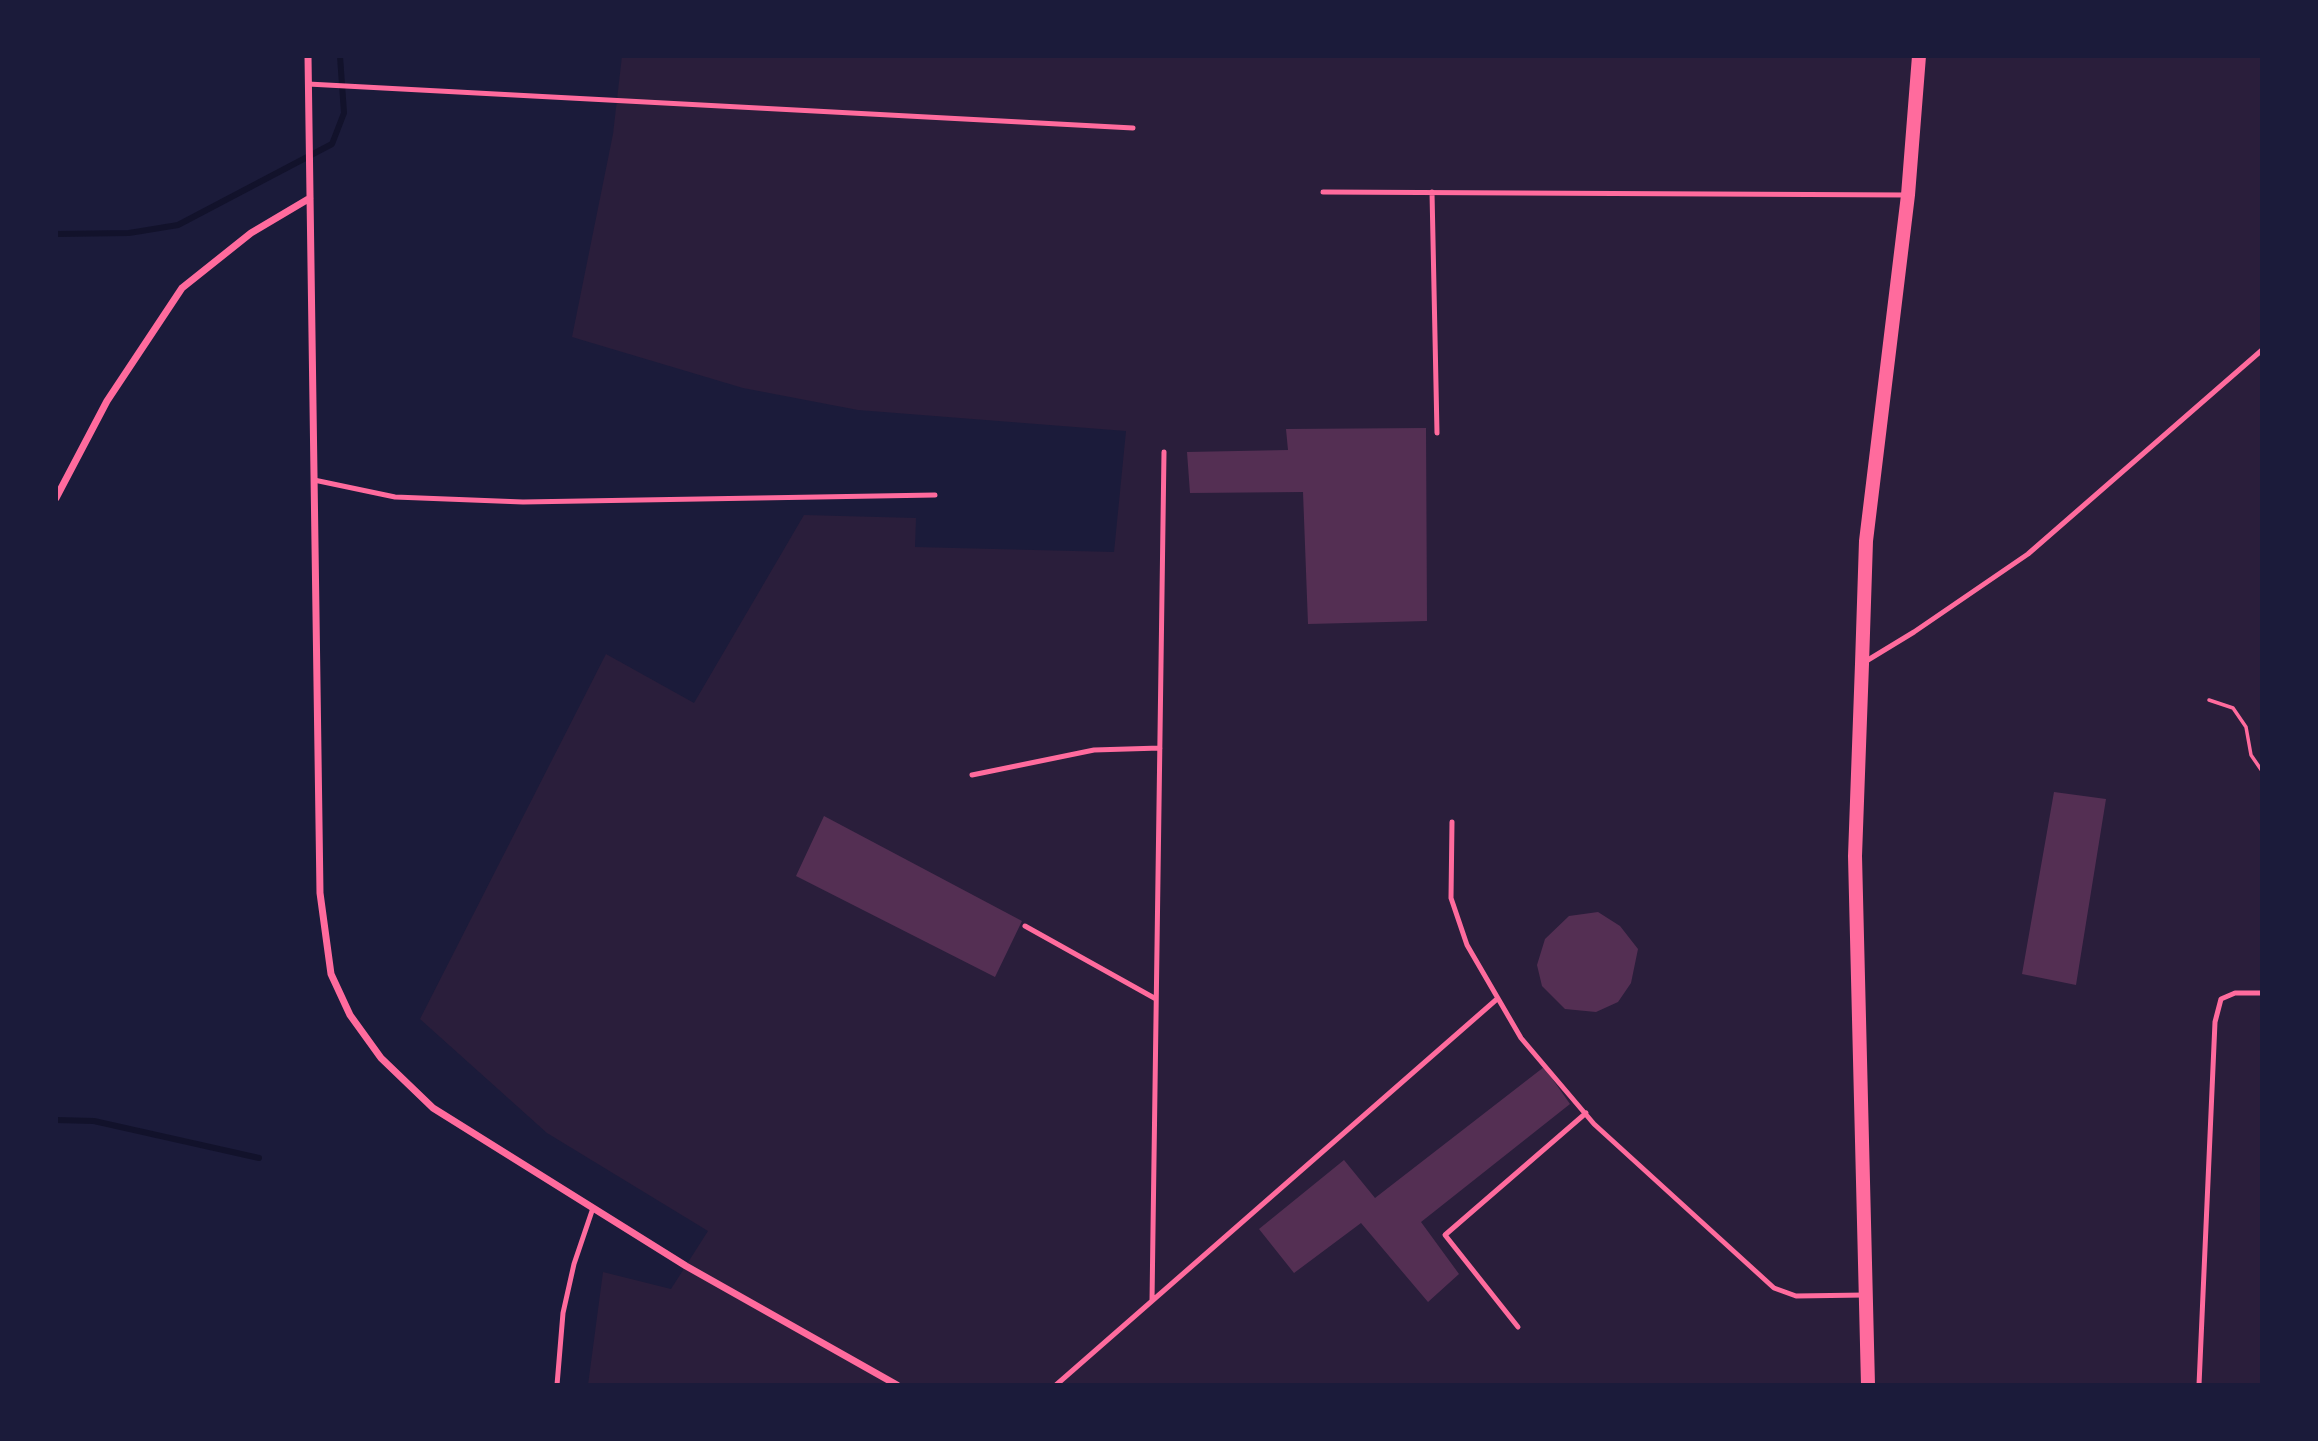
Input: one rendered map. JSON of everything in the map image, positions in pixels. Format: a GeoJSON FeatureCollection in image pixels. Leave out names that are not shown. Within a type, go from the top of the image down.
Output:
{"type":"FeatureCollection","features":[{"type":"Feature","properties":{"kind":"main road"},"geometry":{"type":"LineString","coordinates":[[1868,1385],[1856,856],[1861,664],[1866,541],[1908,195],[1919,56]]}},
{"type":"Feature","properties":{"kind":"street"},"geometry":{"type":"LineString","coordinates":[[308,56],[320,893],[331,974],[350,1015],[381,1058],[433,1108],[686,1266],[897,1385]]}},
{"type":"Feature","properties":{"kind":"street"},"geometry":{"type":"LineString","coordinates":[[56,498],[107,401],[182,288],[251,233],[310,198]]}},
{"type":"Feature","properties":{"kind":"lane"},"geometry":{"type":"LineString","coordinates":[[308,84],[1133,128]]}},
{"type":"Feature","properties":{"kind":"lane"},"geometry":{"type":"LineString","coordinates":[[1323,192],[1908,195]]}},
{"type":"Feature","properties":{"kind":"lane"},"geometry":{"type":"LineString","coordinates":[[1432,192],[1437,433]]}},
{"type":"Feature","properties":{"kind":"lane"},"geometry":{"type":"LineString","coordinates":[[1861,664],[1914,632],[2028,554],[2262,350]]}},
{"type":"Feature","properties":{"kind":"lane"},"geometry":{"type":"LineString","coordinates":[[1152,1301],[1164,452]]}},
{"type":"Feature","properties":{"kind":"lane"},"geometry":{"type":"LineString","coordinates":[[314,480],[395,498],[523,502],[935,495]]}},
{"type":"Feature","properties":{"kind":"lane"},"geometry":{"type":"LineString","coordinates":[[972,775],[1094,750],[1160,748]]}},
{"type":"Feature","properties":{"kind":"lane"},"geometry":{"type":"LineString","coordinates":[[1452,822],[1451,898],[1466,945],[1521,1038],[1586,1114],[1774,1287],[1796,1296],[1865,1295]]}},
{"type":"Feature","properties":{"kind":"lane"},"geometry":{"type":"LineString","coordinates":[[1025,926],[1156,999]]}},
{"type":"Feature","properties":{"kind":"lane"},"geometry":{"type":"LineString","coordinates":[[2199,1385],[2215,1023],[2221,999],[2235,993],[2262,993]]}},
{"type":"Feature","properties":{"kind":"lane"},"geometry":{"type":"LineString","coordinates":[[1056,1385],[1497,999]]}},
{"type":"Feature","properties":{"kind":"lane"},"geometry":{"type":"LineString","coordinates":[[1518,1327],[1445,1235],[1586,1114]]}},
{"type":"Feature","properties":{"kind":"lane"},"geometry":{"type":"LineString","coordinates":[[557,1385],[563,1313],[574,1264],[593,1208]]}},
{"type":"Feature","properties":{"kind":"path"},"geometry":{"type":"LineString","coordinates":[[2209,700],[2233,708],[2246,727],[2251,755],[2262,771]]}},
{"type":"Feature","properties":{"kind":"shaded area"},"geometry":{"type":"Polygon","coordinates":[[[622,56],[2262,56],[2262,1385],[588,1385],[603,1272],[671,1289],[708,1231],[547,1133],[420,1019],[606,654],[694,703],[804,515],[916,518],[915,547],[1114,552],[1126,431],[858,410],[743,388],[572,337],[613,134],[622,56]]]}},
{"type":"Feature","properties":{"kind":"building"},"geometry":{"type":"Polygon","coordinates":[[[1426,428],[1427,621],[1308,624],[1303,492],[1190,493],[1187,452],[1288,450],[1286,429],[1426,428]]]}},
{"type":"Feature","properties":{"kind":"building"},"geometry":{"type":"Polygon","coordinates":[[[2054,792],[2106,799],[2076,985],[2022,974],[2054,792]]]}},
{"type":"Feature","properties":{"kind":"building"},"geometry":{"type":"Polygon","coordinates":[[[824,816],[1022,921],[995,977],[796,876],[824,816]]]}},
{"type":"Feature","properties":{"kind":"building"},"geometry":{"type":"Polygon","coordinates":[[[1598,912],[1620,926],[1638,949],[1631,983],[1618,1002],[1596,1012],[1565,1009],[1542,986],[1537,965],[1545,939],[1569,916],[1598,912]]]}},
{"type":"Feature","properties":{"kind":"building"},"geometry":{"type":"Polygon","coordinates":[[[1544,1067],[1570,1104],[1421,1222],[1459,1274],[1428,1302],[1361,1223],[1294,1273],[1259,1229],[1344,1160],[1375,1198],[1544,1067]]]}},
{"type":"Feature","properties":{"kind":"waterway"},"geometry":{"type":"LineString","coordinates":[[56,234],[129,233],[178,225],[332,144],[344,113],[340,56]]}},
{"type":"Feature","properties":{"kind":"waterway"},"geometry":{"type":"LineString","coordinates":[[56,1120],[94,1121],[259,1158]]}}]}
